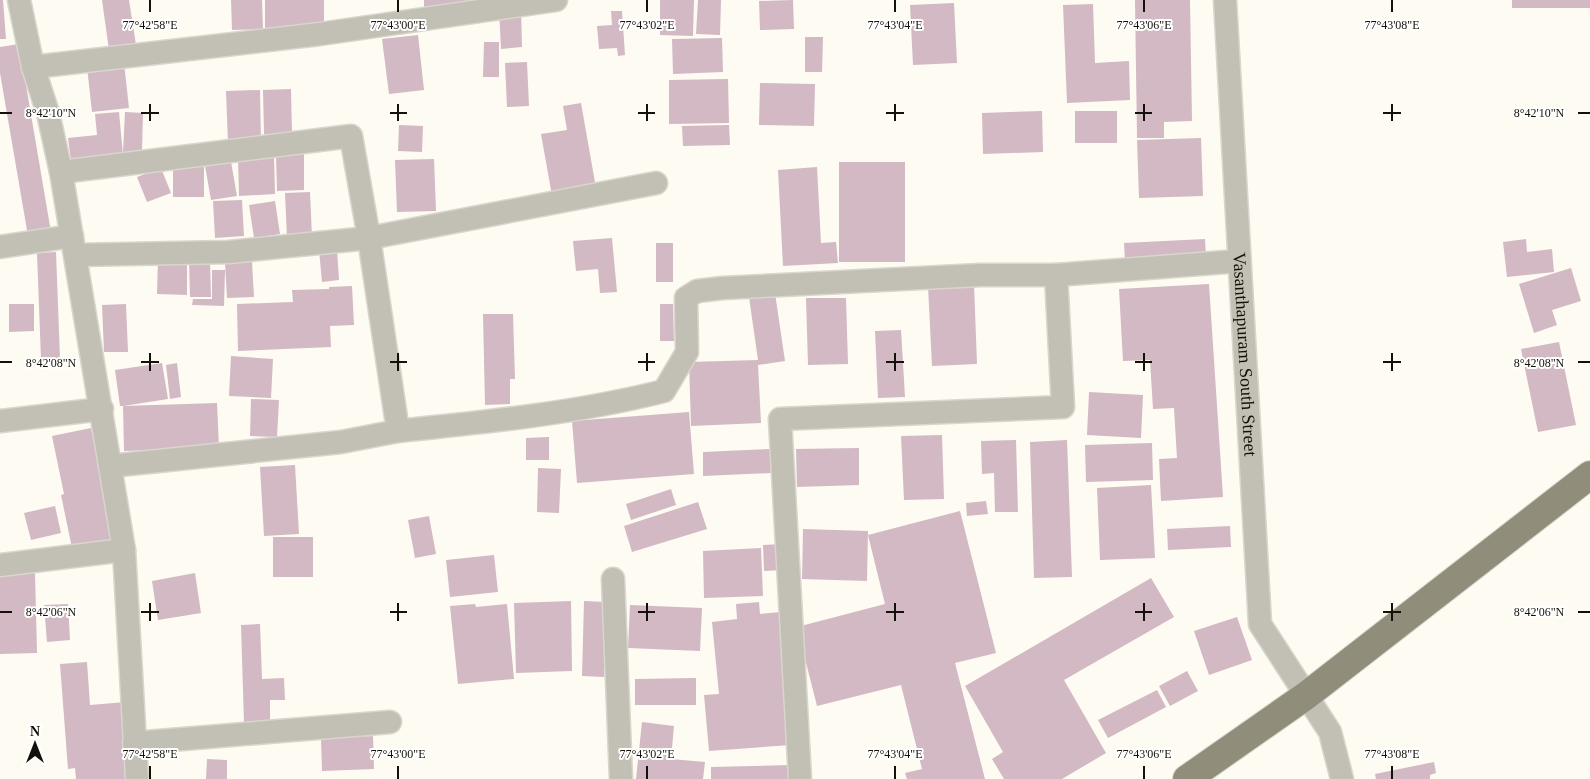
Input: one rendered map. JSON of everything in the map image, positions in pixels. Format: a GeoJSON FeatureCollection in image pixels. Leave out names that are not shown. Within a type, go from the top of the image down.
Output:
{"type":"FeatureCollection","features":[{"type":"Feature","properties":{"kind":"main road"},"geometry":{"type":"LineString","coordinates":[[1187,779],[1308,695],[1590,475]]}},
{"type":"Feature","properties":{"kind":"street"},"geometry":{"type":"LineString","coordinates":[[19,0],[33,67],[48,113],[61,172],[124,550],[137,779]]}},
{"type":"Feature","properties":{"kind":"street"},"geometry":{"type":"LineString","coordinates":[[33,67],[320,34],[556,0]]}},
{"type":"Feature","properties":{"kind":"street","name":"Vasanthapuram South Street"},"geometry":{"type":"LineString","coordinates":[[1225,0],[1260,624],[1308,695],[1330,732],[1342,779]]}},
{"type":"Feature","properties":{"kind":"street"},"geometry":{"type":"LineString","coordinates":[[61,172],[351,136],[369,238],[398,431]]}},
{"type":"Feature","properties":{"kind":"street"},"geometry":{"type":"LineString","coordinates":[[0,247],[74,246],[229,252],[369,238],[656,183]]}},
{"type":"Feature","properties":{"kind":"street"},"geometry":{"type":"LineString","coordinates":[[110,466],[341,442],[398,431],[551,413],[625,401],[664,391],[687,352],[686,298],[697,291],[723,288],[981,275],[1056,275],[1239,261]]}},
{"type":"Feature","properties":{"kind":"street"},"geometry":{"type":"LineString","coordinates":[[800,779],[780,419],[1063,407],[1056,275]]}},
{"type":"Feature","properties":{"kind":"street"},"geometry":{"type":"LineString","coordinates":[[0,421],[102,410]]}},
{"type":"Feature","properties":{"kind":"street"},"geometry":{"type":"LineString","coordinates":[[0,565],[124,550]]}},
{"type":"Feature","properties":{"kind":"street"},"geometry":{"type":"LineString","coordinates":[[613,579],[621,779]]}},
{"type":"Feature","properties":{"kind":"street"},"geometry":{"type":"LineString","coordinates":[[134,743],[390,722]]}},
{"type":"Feature","properties":{"kind":"building"},"geometry":{"type":"Polygon","coordinates":[[[0,0],[3,0],[6,39],[0,39],[0,0]]]}},
{"type":"Feature","properties":{"kind":"building"},"geometry":{"type":"Polygon","coordinates":[[[102,0],[129,0],[136,45],[109,50],[102,0]]]}},
{"type":"Feature","properties":{"kind":"building"},"geometry":{"type":"Polygon","coordinates":[[[231,0],[262,0],[263,29],[232,30],[231,0]]]}},
{"type":"Feature","properties":{"kind":"building"},"geometry":{"type":"Polygon","coordinates":[[[265,0],[324,0],[324,32],[265,32],[265,0]]]}},
{"type":"Feature","properties":{"kind":"building"},"geometry":{"type":"Polygon","coordinates":[[[424,0],[481,0],[424,9],[424,0]]]}},
{"type":"Feature","properties":{"kind":"building"},"geometry":{"type":"Polygon","coordinates":[[[660,0],[694,0],[693,36],[660,35],[660,0]]]}},
{"type":"Feature","properties":{"kind":"building"},"geometry":{"type":"Polygon","coordinates":[[[698,0],[721,0],[720,35],[696,34],[698,0]]]}},
{"type":"Feature","properties":{"kind":"building"},"geometry":{"type":"Polygon","coordinates":[[[793,0],[794,29],[760,30],[759,1],[793,0]]]}},
{"type":"Feature","properties":{"kind":"building"},"geometry":{"type":"Polygon","coordinates":[[[1135,0],[1190,0],[1192,121],[1164,122],[1164,138],[1137,138],[1135,0]]]}},
{"type":"Feature","properties":{"kind":"building"},"geometry":{"type":"Polygon","coordinates":[[[1512,0],[1590,0],[1590,8],[1512,8],[1512,0]]]}},
{"type":"Feature","properties":{"kind":"building"},"geometry":{"type":"Polygon","coordinates":[[[954,3],[957,63],[913,65],[910,5],[954,3]]]}},
{"type":"Feature","properties":{"kind":"building"},"geometry":{"type":"Polygon","coordinates":[[[1093,4],[1095,63],[1129,61],[1130,100],[1067,103],[1063,5],[1093,4]]]}},
{"type":"Feature","properties":{"kind":"building"},"geometry":{"type":"Polygon","coordinates":[[[521,9],[522,47],[501,49],[499,10],[521,9]]]}},
{"type":"Feature","properties":{"kind":"building"},"geometry":{"type":"Polygon","coordinates":[[[611,11],[622,11],[625,55],[618,56],[617,48],[599,49],[597,26],[612,25],[611,11]]]}},
{"type":"Feature","properties":{"kind":"building"},"geometry":{"type":"Polygon","coordinates":[[[418,35],[424,90],[389,94],[382,39],[418,35]]]}},
{"type":"Feature","properties":{"kind":"building"},"geometry":{"type":"Polygon","coordinates":[[[805,37],[823,37],[822,72],[805,72],[805,37]]]}},
{"type":"Feature","properties":{"kind":"building"},"geometry":{"type":"Polygon","coordinates":[[[722,38],[723,72],[673,74],[672,39],[722,38]]]}},
{"type":"Feature","properties":{"kind":"building"},"geometry":{"type":"Polygon","coordinates":[[[484,42],[499,42],[499,77],[483,77],[484,42]]]}},
{"type":"Feature","properties":{"kind":"building"},"geometry":{"type":"Polygon","coordinates":[[[19,44],[51,232],[28,236],[0,73],[0,47],[19,44]]]}},
{"type":"Feature","properties":{"kind":"building"},"geometry":{"type":"Polygon","coordinates":[[[527,62],[529,106],[507,107],[505,63],[527,62]]]}},
{"type":"Feature","properties":{"kind":"building"},"geometry":{"type":"Polygon","coordinates":[[[124,63],[129,108],[92,112],[87,67],[124,63]]]}},
{"type":"Feature","properties":{"kind":"building"},"geometry":{"type":"Polygon","coordinates":[[[728,79],[729,123],[669,124],[669,80],[728,79]]]}},
{"type":"Feature","properties":{"kind":"building"},"geometry":{"type":"Polygon","coordinates":[[[760,83],[815,84],[814,126],[759,125],[760,83]]]}},
{"type":"Feature","properties":{"kind":"building"},"geometry":{"type":"Polygon","coordinates":[[[291,89],[292,134],[264,134],[263,90],[291,89]]]}},
{"type":"Feature","properties":{"kind":"building"},"geometry":{"type":"Polygon","coordinates":[[[260,90],[261,142],[228,143],[226,91],[260,90]]]}},
{"type":"Feature","properties":{"kind":"building"},"geometry":{"type":"Polygon","coordinates":[[[581,103],[596,188],[552,196],[541,134],[567,130],[563,106],[581,103]]]}},
{"type":"Feature","properties":{"kind":"building"},"geometry":{"type":"Polygon","coordinates":[[[1042,111],[1043,152],[983,154],[982,113],[1042,111]]]}},
{"type":"Feature","properties":{"kind":"building"},"geometry":{"type":"Polygon","coordinates":[[[1075,111],[1117,111],[1117,143],[1075,143],[1075,111]]]}},
{"type":"Feature","properties":{"kind":"building"},"geometry":{"type":"Polygon","coordinates":[[[119,112],[123,155],[71,161],[68,138],[97,135],[95,114],[119,112]]]}},
{"type":"Feature","properties":{"kind":"building"},"geometry":{"type":"Polygon","coordinates":[[[125,112],[143,113],[142,152],[123,152],[125,112]]]}},
{"type":"Feature","properties":{"kind":"building"},"geometry":{"type":"Polygon","coordinates":[[[399,125],[423,126],[422,152],[398,151],[399,125]]]}},
{"type":"Feature","properties":{"kind":"building"},"geometry":{"type":"Polygon","coordinates":[[[729,125],[730,145],[683,146],[682,126],[729,125]]]}},
{"type":"Feature","properties":{"kind":"building"},"geometry":{"type":"Polygon","coordinates":[[[1201,138],[1203,196],[1139,198],[1137,140],[1201,138]]]}},
{"type":"Feature","properties":{"kind":"building"},"geometry":{"type":"Polygon","coordinates":[[[304,154],[304,190],[277,191],[276,155],[304,154]]]}},
{"type":"Feature","properties":{"kind":"building"},"geometry":{"type":"Polygon","coordinates":[[[274,155],[275,194],[239,196],[238,156],[274,155]]]}},
{"type":"Feature","properties":{"kind":"building"},"geometry":{"type":"Polygon","coordinates":[[[230,156],[237,196],[211,200],[204,160],[230,156]]]}},
{"type":"Feature","properties":{"kind":"building"},"geometry":{"type":"Polygon","coordinates":[[[434,159],[436,211],[397,212],[395,160],[434,159]]]}},
{"type":"Feature","properties":{"kind":"building"},"geometry":{"type":"Polygon","coordinates":[[[839,162],[905,162],[905,262],[839,262],[839,162]]]}},
{"type":"Feature","properties":{"kind":"building"},"geometry":{"type":"Polygon","coordinates":[[[173,166],[204,166],[204,197],[173,197],[173,166]]]}},
{"type":"Feature","properties":{"kind":"building"},"geometry":{"type":"Polygon","coordinates":[[[817,167],[821,243],[836,242],[838,263],[783,266],[778,170],[817,167]]]}},
{"type":"Feature","properties":{"kind":"building"},"geometry":{"type":"Polygon","coordinates":[[[161,168],[171,193],[147,202],[137,177],[161,168]]]}},
{"type":"Feature","properties":{"kind":"building"},"geometry":{"type":"Polygon","coordinates":[[[310,192],[312,237],[287,238],[285,193],[310,192]]]}},
{"type":"Feature","properties":{"kind":"building"},"geometry":{"type":"Polygon","coordinates":[[[242,200],[244,236],[215,238],[213,201],[242,200]]]}},
{"type":"Feature","properties":{"kind":"building"},"geometry":{"type":"Polygon","coordinates":[[[275,201],[280,234],[254,238],[249,205],[275,201]]]}},
{"type":"Feature","properties":{"kind":"building"},"geometry":{"type":"Polygon","coordinates":[[[612,238],[617,292],[600,293],[598,269],[576,271],[573,241],[612,238]]]}},
{"type":"Feature","properties":{"kind":"building"},"geometry":{"type":"Polygon","coordinates":[[[1205,239],[1206,257],[1125,261],[1124,243],[1205,239]]]}},
{"type":"Feature","properties":{"kind":"building"},"geometry":{"type":"Polygon","coordinates":[[[1526,239],[1527,252],[1552,249],[1554,272],[1507,277],[1503,242],[1526,239]]]}},
{"type":"Feature","properties":{"kind":"building"},"geometry":{"type":"Polygon","coordinates":[[[656,243],[673,243],[673,282],[656,282],[656,243]]]}},
{"type":"Feature","properties":{"kind":"building"},"geometry":{"type":"Polygon","coordinates":[[[337,249],[339,280],[322,282],[319,250],[337,249]]]}},
{"type":"Feature","properties":{"kind":"building"},"geometry":{"type":"Polygon","coordinates":[[[56,252],[60,358],[41,359],[37,253],[56,252]]]}},
{"type":"Feature","properties":{"kind":"building"},"geometry":{"type":"Polygon","coordinates":[[[158,258],[187,258],[187,295],[157,294],[158,258]]]}},
{"type":"Feature","properties":{"kind":"building"},"geometry":{"type":"Polygon","coordinates":[[[210,259],[211,297],[190,297],[189,260],[210,259]]]}},
{"type":"Feature","properties":{"kind":"building"},"geometry":{"type":"Polygon","coordinates":[[[252,262],[254,297],[227,298],[225,263],[252,262]]]}},
{"type":"Feature","properties":{"kind":"building"},"geometry":{"type":"Polygon","coordinates":[[[1571,268],[1581,301],[1552,310],[1557,325],[1534,333],[1519,284],[1571,268]]]}},
{"type":"Feature","properties":{"kind":"building"},"geometry":{"type":"Polygon","coordinates":[[[212,270],[225,270],[224,306],[192,305],[193,299],[212,299],[212,270]]]}},
{"type":"Feature","properties":{"kind":"building"},"geometry":{"type":"Polygon","coordinates":[[[974,284],[977,364],[932,366],[928,286],[974,284]]]}},
{"type":"Feature","properties":{"kind":"building"},"geometry":{"type":"Polygon","coordinates":[[[1209,284],[1223,497],[1161,501],[1159,459],[1177,458],[1174,408],[1153,409],[1150,360],[1123,361],[1119,289],[1209,284]]]}},
{"type":"Feature","properties":{"kind":"building"},"geometry":{"type":"Polygon","coordinates":[[[352,286],[354,325],[330,326],[331,347],[238,351],[237,304],[293,302],[292,290],[352,286]]]}},
{"type":"Feature","properties":{"kind":"building"},"geometry":{"type":"Polygon","coordinates":[[[775,293],[785,361],[758,365],[761,423],[691,426],[689,362],[758,360],[749,297],[775,293]]]}},
{"type":"Feature","properties":{"kind":"building"},"geometry":{"type":"Polygon","coordinates":[[[806,298],[846,298],[848,364],[808,365],[806,298]]]}},
{"type":"Feature","properties":{"kind":"building"},"geometry":{"type":"Polygon","coordinates":[[[9,304],[34,304],[34,331],[9,332],[9,304]]]}},
{"type":"Feature","properties":{"kind":"building"},"geometry":{"type":"Polygon","coordinates":[[[126,304],[128,352],[104,352],[102,305],[126,304]]]}},
{"type":"Feature","properties":{"kind":"building"},"geometry":{"type":"Polygon","coordinates":[[[660,304],[673,304],[674,341],[660,341],[660,304]]]}},
{"type":"Feature","properties":{"kind":"building"},"geometry":{"type":"Polygon","coordinates":[[[483,314],[513,314],[515,379],[510,379],[510,404],[485,405],[483,314]]]}},
{"type":"Feature","properties":{"kind":"building"},"geometry":{"type":"Polygon","coordinates":[[[901,330],[905,397],[878,398],[875,331],[901,330]]]}},
{"type":"Feature","properties":{"kind":"building"},"geometry":{"type":"Polygon","coordinates":[[[1559,342],[1576,425],[1538,432],[1521,349],[1559,342]]]}},
{"type":"Feature","properties":{"kind":"building"},"geometry":{"type":"Polygon","coordinates":[[[231,356],[273,359],[271,398],[229,396],[231,356]]]}},
{"type":"Feature","properties":{"kind":"building"},"geometry":{"type":"Polygon","coordinates":[[[162,363],[168,399],[120,406],[115,370],[162,363]]]}},
{"type":"Feature","properties":{"kind":"building"},"geometry":{"type":"Polygon","coordinates":[[[177,363],[181,397],[170,399],[166,365],[177,363]]]}},
{"type":"Feature","properties":{"kind":"building"},"geometry":{"type":"Polygon","coordinates":[[[1089,392],[1143,395],[1141,438],[1087,435],[1089,392]]]}},
{"type":"Feature","properties":{"kind":"building"},"geometry":{"type":"Polygon","coordinates":[[[251,399],[279,400],[277,437],[250,436],[251,399]]]}},
{"type":"Feature","properties":{"kind":"building"},"geometry":{"type":"Polygon","coordinates":[[[217,403],[219,448],[124,451],[123,406],[217,403]]]}},
{"type":"Feature","properties":{"kind":"building"},"geometry":{"type":"Polygon","coordinates":[[[689,412],[694,474],[577,483],[572,421],[689,412]]]}},
{"type":"Feature","properties":{"kind":"building"},"geometry":{"type":"Polygon","coordinates":[[[91,428],[115,539],[72,548],[61,495],[64,494],[52,436],[91,428]]]}},
{"type":"Feature","properties":{"kind":"building"},"geometry":{"type":"Polygon","coordinates":[[[942,435],[944,499],[904,500],[901,436],[942,435]]]}},
{"type":"Feature","properties":{"kind":"building"},"geometry":{"type":"Polygon","coordinates":[[[549,437],[549,460],[526,460],[526,438],[549,437]]]}},
{"type":"Feature","properties":{"kind":"building"},"geometry":{"type":"Polygon","coordinates":[[[1016,440],[1018,512],[995,512],[994,473],[982,474],[981,441],[1016,440]]]}},
{"type":"Feature","properties":{"kind":"building"},"geometry":{"type":"Polygon","coordinates":[[[1067,440],[1072,577],[1034,578],[1030,442],[1067,440]]]}},
{"type":"Feature","properties":{"kind":"building"},"geometry":{"type":"Polygon","coordinates":[[[1152,443],[1153,480],[1086,482],[1085,445],[1152,443]]]}},
{"type":"Feature","properties":{"kind":"building"},"geometry":{"type":"Polygon","coordinates":[[[859,448],[859,485],[797,487],[796,449],[859,448]]]}},
{"type":"Feature","properties":{"kind":"building"},"geometry":{"type":"Polygon","coordinates":[[[770,449],[771,473],[703,476],[703,452],[770,449]]]}},
{"type":"Feature","properties":{"kind":"building"},"geometry":{"type":"Polygon","coordinates":[[[295,465],[299,534],[264,536],[260,467],[295,465]]]}},
{"type":"Feature","properties":{"kind":"building"},"geometry":{"type":"Polygon","coordinates":[[[538,468],[561,469],[559,513],[537,512],[538,468]]]}},
{"type":"Feature","properties":{"kind":"building"},"geometry":{"type":"Polygon","coordinates":[[[1151,485],[1155,558],[1100,560],[1097,488],[1151,485]]]}},
{"type":"Feature","properties":{"kind":"building"},"geometry":{"type":"Polygon","coordinates":[[[671,489],[676,505],[631,520],[626,504],[671,489]]]}},
{"type":"Feature","properties":{"kind":"building"},"geometry":{"type":"Polygon","coordinates":[[[986,501],[988,514],[967,516],[966,503],[986,501]]]}},
{"type":"Feature","properties":{"kind":"building"},"geometry":{"type":"Polygon","coordinates":[[[698,502],[707,529],[632,552],[624,526],[698,502]]]}},
{"type":"Feature","properties":{"kind":"building"},"geometry":{"type":"Polygon","coordinates":[[[55,506],[61,533],[31,540],[24,513],[55,506]]]}},
{"type":"Feature","properties":{"kind":"building"},"geometry":{"type":"Polygon","coordinates":[[[960,511],[996,653],[955,663],[985,779],[907,779],[905,773],[922,769],[901,685],[817,706],[797,627],[885,604],[868,535],[960,511]]]}},
{"type":"Feature","properties":{"kind":"building"},"geometry":{"type":"Polygon","coordinates":[[[429,516],[436,554],[415,558],[408,520],[429,516]]]}},
{"type":"Feature","properties":{"kind":"building"},"geometry":{"type":"Polygon","coordinates":[[[1230,526],[1231,547],[1168,550],[1167,529],[1230,526]]]}},
{"type":"Feature","properties":{"kind":"building"},"geometry":{"type":"Polygon","coordinates":[[[803,529],[868,531],[867,581],[802,579],[803,529]]]}},
{"type":"Feature","properties":{"kind":"building"},"geometry":{"type":"Polygon","coordinates":[[[273,537],[313,537],[313,577],[273,577],[273,537]]]}},
{"type":"Feature","properties":{"kind":"building"},"geometry":{"type":"Polygon","coordinates":[[[782,544],[783,570],[764,571],[763,545],[782,544]]]}},
{"type":"Feature","properties":{"kind":"building"},"geometry":{"type":"Polygon","coordinates":[[[761,548],[763,596],[704,598],[703,551],[761,548]]]}},
{"type":"Feature","properties":{"kind":"building"},"geometry":{"type":"Polygon","coordinates":[[[494,555],[498,592],[450,597],[446,560],[494,555]]]}},
{"type":"Feature","properties":{"kind":"building"},"geometry":{"type":"Polygon","coordinates":[[[35,573],[37,653],[0,654],[0,574],[35,573]]]}},
{"type":"Feature","properties":{"kind":"building"},"geometry":{"type":"Polygon","coordinates":[[[195,573],[201,613],[158,620],[152,581],[195,573]]]}},
{"type":"Feature","properties":{"kind":"building"},"geometry":{"type":"Polygon","coordinates":[[[1151,578],[1174,617],[1064,680],[1106,753],[1062,779],[1004,779],[992,759],[1003,752],[965,686],[1151,578]]]}},
{"type":"Feature","properties":{"kind":"building"},"geometry":{"type":"Polygon","coordinates":[[[571,601],[572,671],[516,673],[514,603],[571,601]]]}},
{"type":"Feature","properties":{"kind":"building"},"geometry":{"type":"Polygon","coordinates":[[[584,601],[605,602],[604,677],[582,676],[584,601]]]}},
{"type":"Feature","properties":{"kind":"building"},"geometry":{"type":"Polygon","coordinates":[[[759,602],[760,614],[780,612],[791,745],[709,751],[704,695],[719,694],[712,622],[737,619],[736,604],[759,602]]]}},
{"type":"Feature","properties":{"kind":"building"},"geometry":{"type":"Polygon","coordinates":[[[68,604],[70,640],[47,642],[44,605],[68,604]]]}},
{"type":"Feature","properties":{"kind":"building"},"geometry":{"type":"Polygon","coordinates":[[[475,604],[476,607],[507,604],[514,679],[458,684],[450,606],[475,604]]]}},
{"type":"Feature","properties":{"kind":"building"},"geometry":{"type":"Polygon","coordinates":[[[630,605],[702,608],[700,651],[628,648],[630,605]]]}},
{"type":"Feature","properties":{"kind":"building"},"geometry":{"type":"Polygon","coordinates":[[[1237,617],[1252,660],[1209,675],[1194,631],[1237,617]]]}},
{"type":"Feature","properties":{"kind":"building"},"geometry":{"type":"Polygon","coordinates":[[[260,624],[262,679],[284,678],[285,700],[270,700],[270,724],[244,724],[241,625],[260,624]]]}},
{"type":"Feature","properties":{"kind":"building"},"geometry":{"type":"Polygon","coordinates":[[[87,662],[90,705],[126,702],[132,779],[76,779],[75,768],[68,769],[60,664],[87,662]]]}},
{"type":"Feature","properties":{"kind":"building"},"geometry":{"type":"Polygon","coordinates":[[[1187,671],[1198,691],[1170,706],[1159,686],[1187,671]]]}},
{"type":"Feature","properties":{"kind":"building"},"geometry":{"type":"Polygon","coordinates":[[[696,678],[696,705],[635,705],[635,679],[696,678]]]}},
{"type":"Feature","properties":{"kind":"building"},"geometry":{"type":"Polygon","coordinates":[[[1157,690],[1166,707],[1108,738],[1098,720],[1157,690]]]}},
{"type":"Feature","properties":{"kind":"building"},"geometry":{"type":"Polygon","coordinates":[[[642,722],[674,726],[671,759],[705,762],[703,779],[636,779],[642,722]]]}},
{"type":"Feature","properties":{"kind":"building"},"geometry":{"type":"Polygon","coordinates":[[[373,736],[374,769],[322,771],[321,738],[373,736]]]}},
{"type":"Feature","properties":{"kind":"building"},"geometry":{"type":"Polygon","coordinates":[[[207,759],[227,760],[227,779],[206,779],[207,759]]]}},
{"type":"Feature","properties":{"kind":"building"},"geometry":{"type":"Polygon","coordinates":[[[1434,762],[1436,773],[1430,775],[1430,779],[1376,779],[1375,774],[1434,762]]]}},
{"type":"Feature","properties":{"kind":"building"},"geometry":{"type":"Polygon","coordinates":[[[791,765],[791,779],[711,779],[711,767],[791,765]]]}}]}
